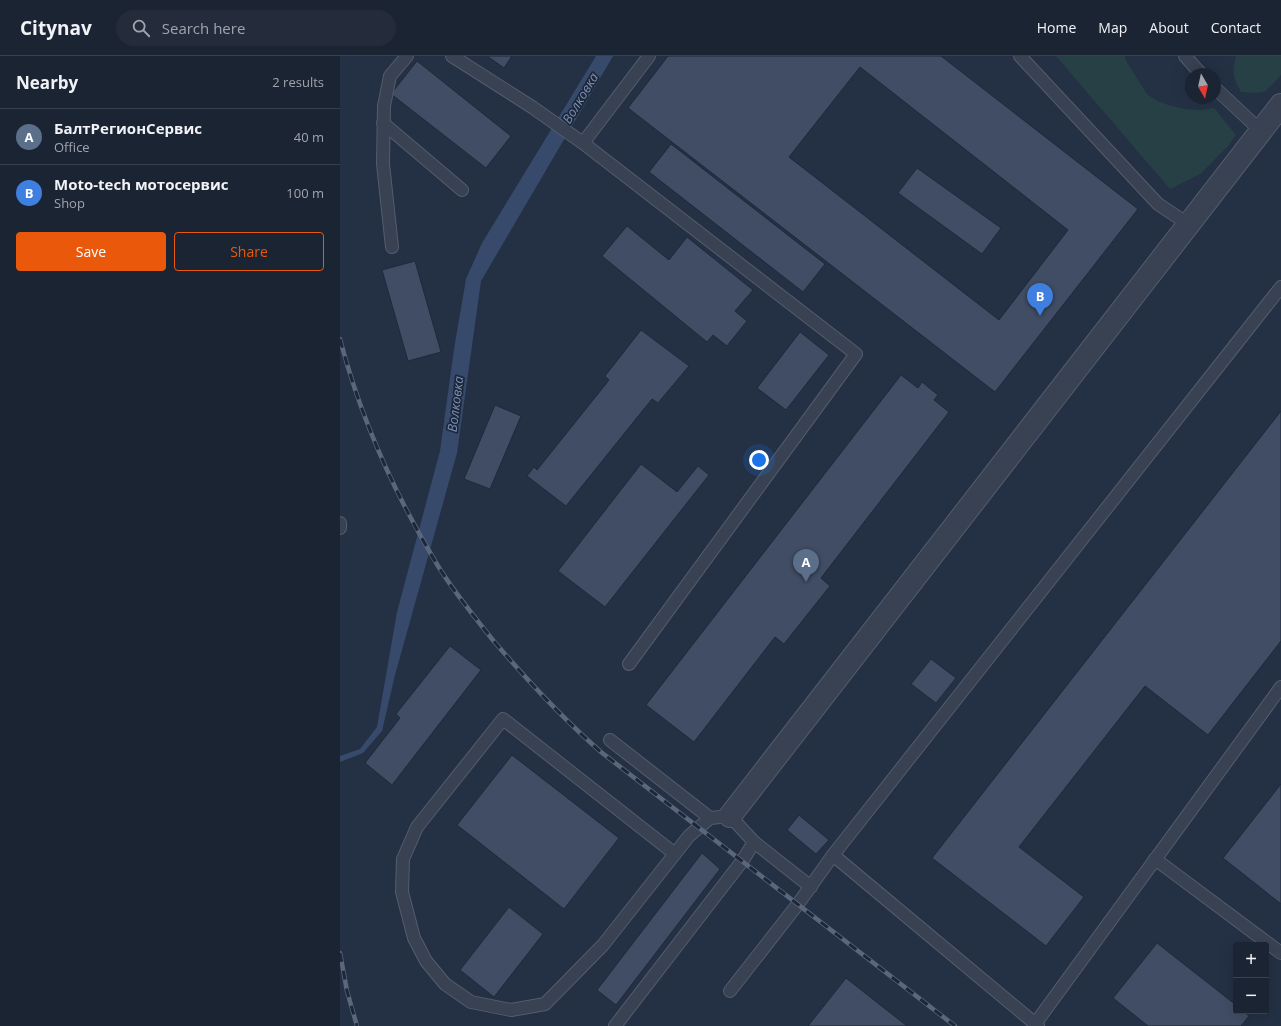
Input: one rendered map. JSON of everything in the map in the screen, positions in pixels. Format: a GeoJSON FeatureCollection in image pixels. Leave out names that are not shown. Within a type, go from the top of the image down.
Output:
{"type":"FeatureCollection","features":[{"type":"Feature","properties":{"kind":"street"},"geometry":{"type":"LineString","coordinates":[[720,817],[1281,105]]}},
{"type":"Feature","properties":{"kind":"lane"},"geometry":{"type":"LineString","coordinates":[[392,247],[383,164],[384,106],[390,76],[407,56]]}},
{"type":"Feature","properties":{"kind":"lane"},"geometry":{"type":"LineString","coordinates":[[452,56],[532,107],[583,143],[856,354],[629,664]]}},
{"type":"Feature","properties":{"kind":"lane"},"geometry":{"type":"LineString","coordinates":[[583,143],[649,56]]}},
{"type":"Feature","properties":{"kind":"lane"},"geometry":{"type":"LineString","coordinates":[[1020,56],[1158,204],[1188,224]]}},
{"type":"Feature","properties":{"kind":"lane"},"geometry":{"type":"LineString","coordinates":[[1185,56],[1196,68]]}},
{"type":"Feature","properties":{"kind":"lane"},"geometry":{"type":"LineString","coordinates":[[1221,94],[1261,131]]}},
{"type":"Feature","properties":{"kind":"lane"},"geometry":{"type":"LineString","coordinates":[[383,123],[462,190]]}},
{"type":"Feature","properties":{"kind":"lane"},"geometry":{"type":"LineString","coordinates":[[730,991],[833,855],[1281,287]]}},
{"type":"Feature","properties":{"kind":"lane"},"geometry":{"type":"LineString","coordinates":[[340,523],[340,528]]}},
{"type":"Feature","properties":{"kind":"lane"},"geometry":{"type":"LineString","coordinates":[[833,855],[1036,1025],[1281,687]]}},
{"type":"Feature","properties":{"kind":"lane"},"geometry":{"type":"LineString","coordinates":[[675,854],[503,719],[417,827],[403,859],[402,892],[414,938],[426,961],[445,984],[471,1002],[512,1010],[545,1004],[603,945],[675,854],[689,836],[720,817]]}},
{"type":"Feature","properties":{"kind":"lane"},"geometry":{"type":"LineString","coordinates":[[610,740],[720,817],[811,886]]}},
{"type":"Feature","properties":{"kind":"lane"},"geometry":{"type":"LineString","coordinates":[[615,1026],[743,860],[754,842]]}},
{"type":"Feature","properties":{"kind":"lane"},"geometry":{"type":"LineString","coordinates":[[1155,859],[1281,953]]}},
{"type":"Feature","properties":{"kind":"green space"},"geometry":{"type":"Polygon","coordinates":[[[1056,56],[1125,56],[1126,61],[1147,94],[1157,101],[1185,109],[1200,110],[1214,108],[1236,135],[1228,146],[1200,174],[1170,189],[1056,56]]]}},
{"type":"Feature","properties":{"kind":"green space"},"geometry":{"type":"Polygon","coordinates":[[[1236,56],[1281,56],[1281,75],[1271,86],[1260,93],[1241,92],[1234,74],[1236,56]]]}},
{"type":"Feature","properties":{"kind":"water","name":"Волковка"},"geometry":{"type":"Polygon","coordinates":[[[596,56],[613,56],[481,281],[457,453],[395,675],[382,731],[363,753],[340,762],[340,756],[360,749],[377,727],[397,612],[440,451],[454,349],[466,279],[482,243],[596,56]]]}},
{"type":"Feature","properties":{"kind":"building"},"geometry":{"type":"Polygon","coordinates":[[[487,56],[512,56],[504,68],[487,56]]]}},
{"type":"Feature","properties":{"kind":"building"},"geometry":{"type":"Polygon","coordinates":[[[668,56],[941,56],[1138,209],[995,392],[628,108],[668,56]],[[860,67],[789,157],[999,320],[1068,230],[860,67]]]}},
{"type":"Feature","properties":{"kind":"building"},"geometry":{"type":"Polygon","coordinates":[[[417,61],[511,136],[486,168],[391,94],[417,61]]]}},
{"type":"Feature","properties":{"kind":"building"},"geometry":{"type":"Polygon","coordinates":[[[671,144],[825,264],[803,292],[649,172],[671,144]]]}},
{"type":"Feature","properties":{"kind":"building"},"geometry":{"type":"Polygon","coordinates":[[[917,168],[1001,228],[982,254],[898,193],[917,168]]]}},
{"type":"Feature","properties":{"kind":"building"},"geometry":{"type":"Polygon","coordinates":[[[627,226],[669,260],[687,237],[753,290],[735,311],[747,321],[727,346],[713,335],[707,342],[602,256],[627,226]]]}},
{"type":"Feature","properties":{"kind":"building"},"geometry":{"type":"Polygon","coordinates":[[[415,261],[441,352],[408,361],[382,270],[415,261]]]}},
{"type":"Feature","properties":{"kind":"building"},"geometry":{"type":"Polygon","coordinates":[[[641,330],[689,366],[658,403],[652,399],[566,506],[527,476],[534,467],[537,470],[609,380],[605,376],[641,330]]]}},
{"type":"Feature","properties":{"kind":"building"},"geometry":{"type":"Polygon","coordinates":[[[800,332],[829,355],[786,410],[757,388],[800,332]]]}},
{"type":"Feature","properties":{"kind":"building"},"geometry":{"type":"Polygon","coordinates":[[[901,375],[918,388],[922,382],[938,395],[934,400],[949,412],[821,578],[830,586],[784,644],[775,637],[694,742],[646,705],[901,375]]]}},
{"type":"Feature","properties":{"kind":"building"},"geometry":{"type":"Polygon","coordinates":[[[495,405],[521,416],[490,489],[464,479],[495,405]]]}},
{"type":"Feature","properties":{"kind":"building"},"geometry":{"type":"Polygon","coordinates":[[[1281,411],[1281,641],[1208,735],[1145,686],[1019,847],[1084,897],[1046,946],[932,858],[1281,411]]]}},
{"type":"Feature","properties":{"kind":"building"},"geometry":{"type":"Polygon","coordinates":[[[641,464],[677,492],[698,466],[709,475],[605,607],[558,571],[641,464]]]}},
{"type":"Feature","properties":{"kind":"building"},"geometry":{"type":"Polygon","coordinates":[[[450,646],[481,670],[392,785],[365,763],[400,718],[396,714],[450,646]]]}},
{"type":"Feature","properties":{"kind":"building"},"geometry":{"type":"Polygon","coordinates":[[[931,659],[956,678],[936,703],[911,684],[931,659]]]}},
{"type":"Feature","properties":{"kind":"building"},"geometry":{"type":"Polygon","coordinates":[[[512,755],[619,838],[564,909],[457,825],[512,755]]]}},
{"type":"Feature","properties":{"kind":"building"},"geometry":{"type":"Polygon","coordinates":[[[1281,784],[1281,904],[1223,858],[1281,784]]]}},
{"type":"Feature","properties":{"kind":"building"},"geometry":{"type":"Polygon","coordinates":[[[799,815],[829,840],[816,854],[787,830],[799,815]]]}},
{"type":"Feature","properties":{"kind":"building"},"geometry":{"type":"Polygon","coordinates":[[[702,853],[720,869],[616,1005],[597,990],[702,853]]]}},
{"type":"Feature","properties":{"kind":"building"},"geometry":{"type":"Polygon","coordinates":[[[509,907],[543,934],[494,997],[460,970],[509,907]]]}},
{"type":"Feature","properties":{"kind":"building"},"geometry":{"type":"Polygon","coordinates":[[[1157,943],[1233,1003],[1233,1014],[1247,1014],[1249,1016],[1241,1026],[1148,1026],[1113,998],[1157,943]]]}},
{"type":"Feature","properties":{"kind":"building"},"geometry":{"type":"Polygon","coordinates":[[[846,978],[907,1026],[808,1026],[846,978]]]}},
{"type":"Feature","properties":{"kind":"railway"},"geometry":{"type":"LineString","coordinates":[[340,339],[348,369],[369,427],[394,484],[422,539],[438,566],[464,603],[518,669],[544,697],[601,752],[955,1026]]}},
{"type":"Feature","properties":{"kind":"railway"},"geometry":{"type":"LineString","coordinates":[[340,953],[347,991],[357,1026]]}},
{"type":"Feature","properties":{"kind":"place","name":"Moto-tech мотосервис"},"geometry":{"type":"Point","coordinates":[1040,316]}},
{"type":"Feature","properties":{"kind":"place","name":"БалтРегионСервис"},"geometry":{"type":"Point","coordinates":[806,582]}}]}
